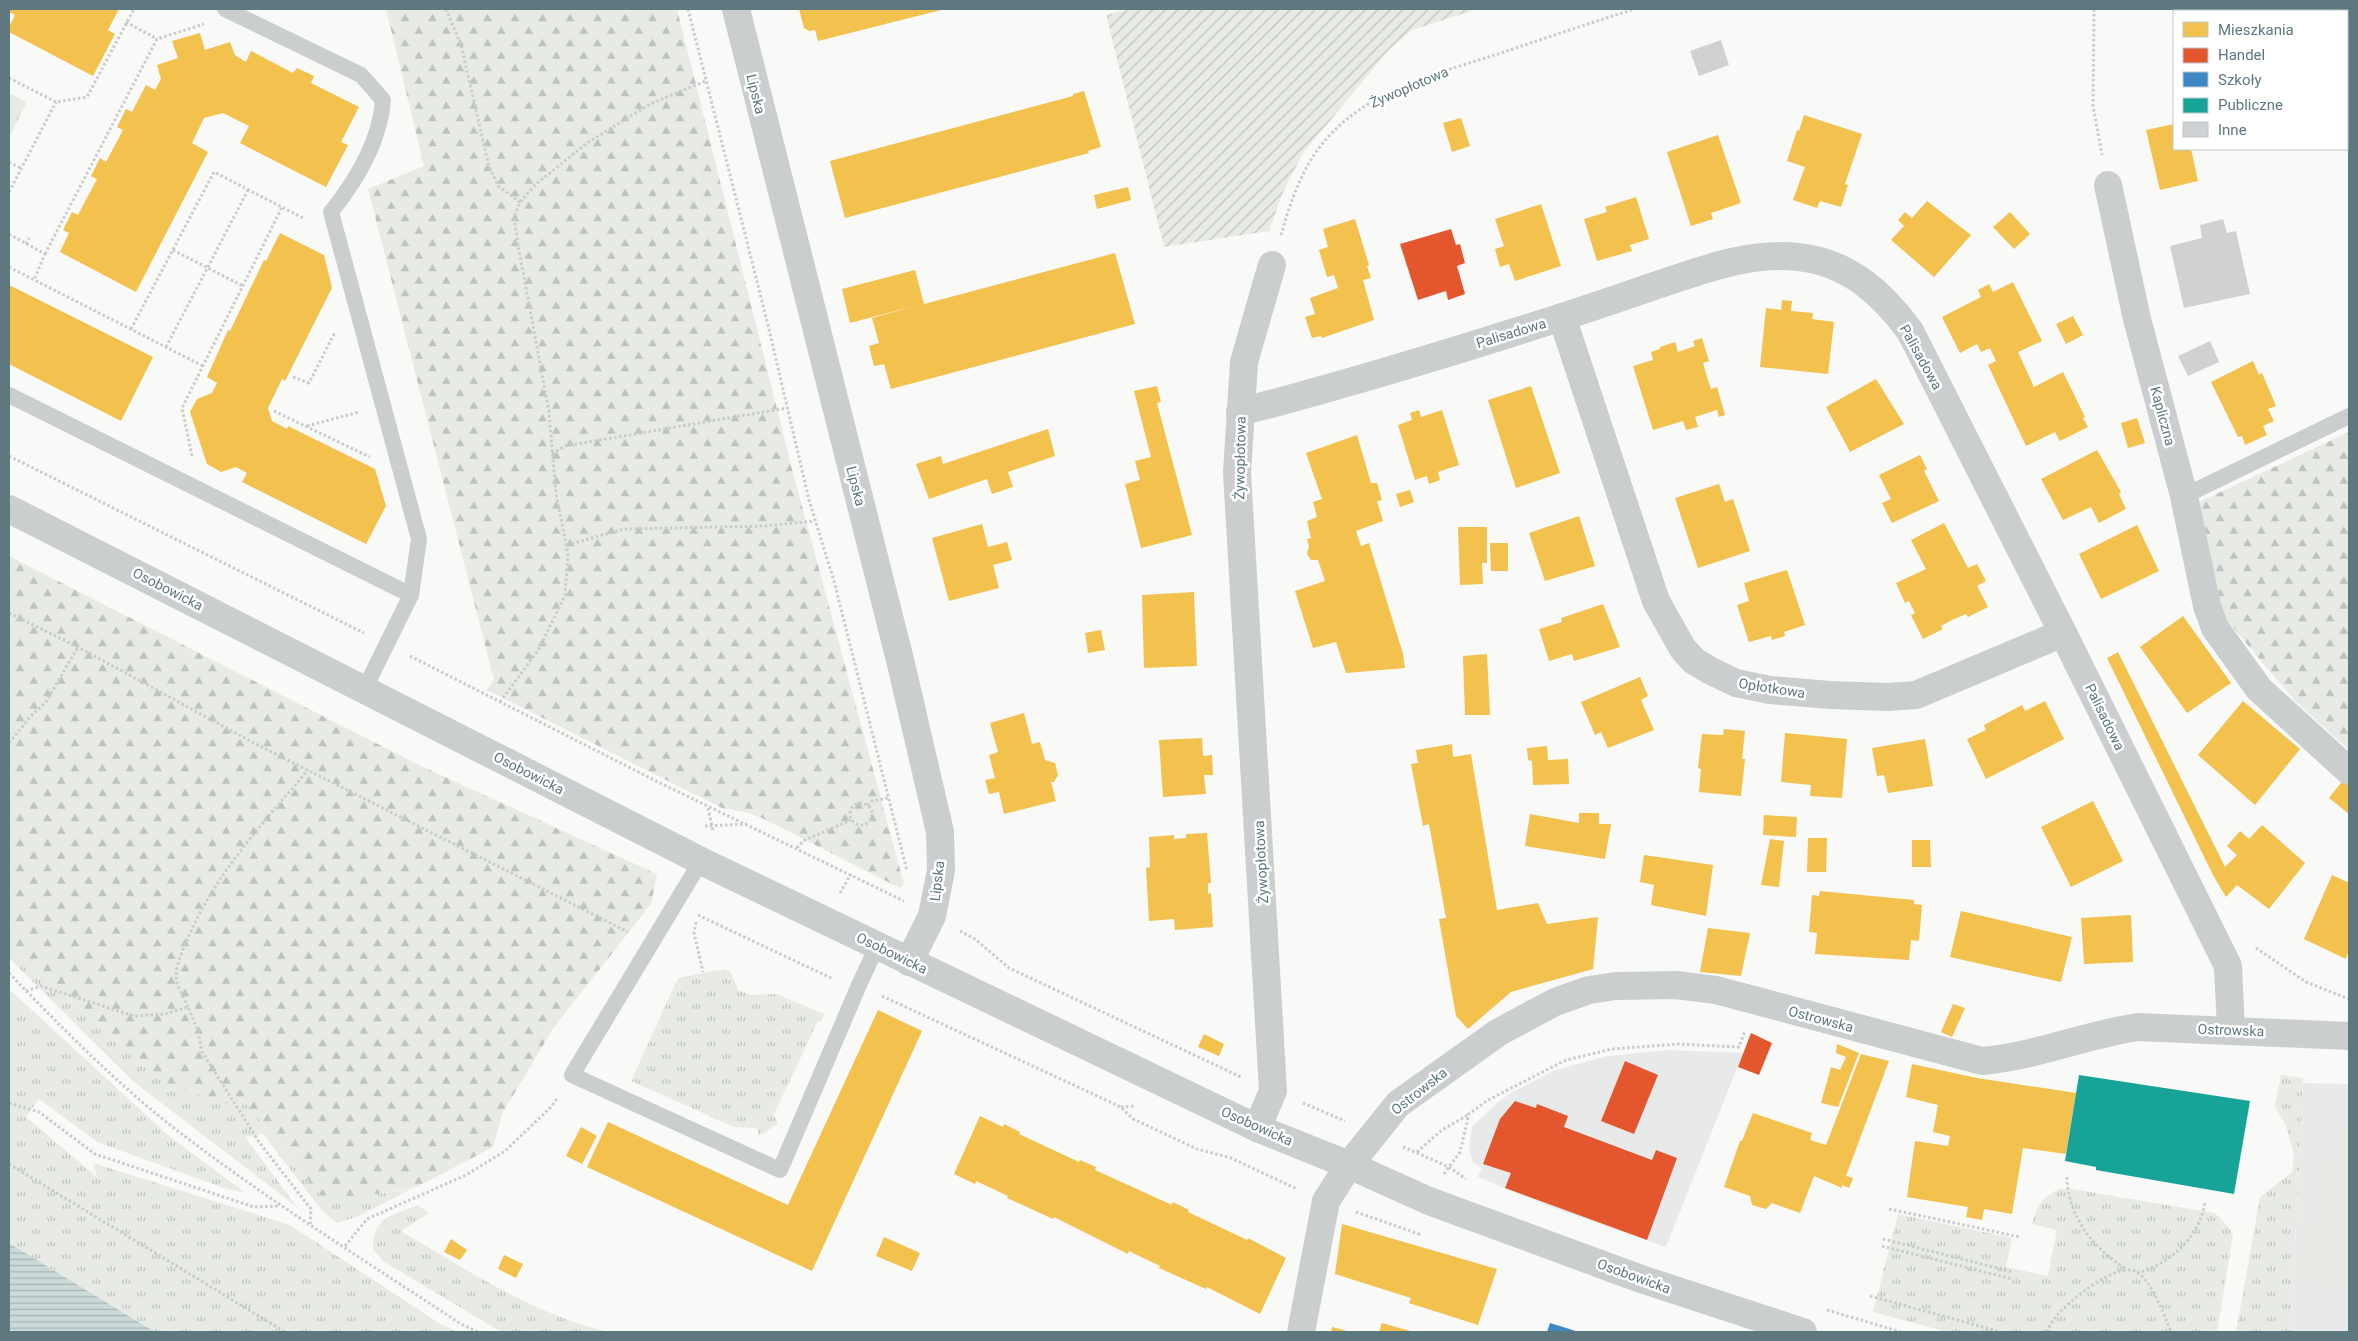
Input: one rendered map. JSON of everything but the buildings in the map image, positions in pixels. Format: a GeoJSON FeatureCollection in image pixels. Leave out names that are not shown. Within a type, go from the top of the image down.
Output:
{"type":"FeatureCollection","features":[{"type":"Feature","properties":{"kind":"street","name":"Lipska"},"geometry":{"type":"LineString","coordinates":[[736,9],[902,664],[940,832],[941,870],[932,916],[909,962]]}},
{"type":"Feature","properties":{"kind":"street","name":"Kapliczna"},"geometry":{"type":"LineString","coordinates":[[2108,185],[2138,319],[2184,496],[2207,606],[2215,628],[2258,689],[2349,770]]}},
{"type":"Feature","properties":{"kind":"street","name":"Palisadowa"},"geometry":{"type":"LineString","coordinates":[[1240,412],[1317,392],[1562,317],[1722,264],[1760,257],[1798,257],[1835,266],[1855,275],[1872,288],[1894,310],[1910,331],[2063,633],[2228,966],[2232,1031]]}},
{"type":"Feature","properties":{"kind":"street","name":"Żywopłotowa"},"geometry":{"type":"LineString","coordinates":[[1257,1128],[1273,1090],[1255,752],[1237,472],[1244,362],[1272,265]]}},
{"type":"Feature","properties":{"kind":"street","name":"Opłotkowa"},"geometry":{"type":"LineString","coordinates":[[1562,317],[1656,601],[1683,649],[1694,661],[1711,672],[1736,683],[1770,690],[1888,697],[1916,695],[2063,633]]}},
{"type":"Feature","properties":{"kind":"street","name":"Osobowicka"},"geometry":{"type":"LineString","coordinates":[[9,509],[365,688],[701,861],[1257,1128],[1349,1164],[1438,1205],[1641,1279],[1803,1332]]}},
{"type":"Feature","properties":{"kind":"street","name":"Ostrowska"},"geometry":{"type":"LineString","coordinates":[[1301,1332],[1326,1201],[1349,1164],[1398,1104],[1499,1032],[1555,1002],[1589,990],[1616,986],[1676,985],[1716,990],[1982,1061],[2012,1058],[2112,1031],[2138,1027],[2349,1036]]}},
{"type":"Feature","properties":{"kind":"lane"},"geometry":{"type":"LineString","coordinates":[[226,9],[362,75],[383,100],[380,125],[350,188],[331,212],[419,539],[411,596],[365,688]]}},
{"type":"Feature","properties":{"kind":"lane"},"geometry":{"type":"LineString","coordinates":[[9,395],[411,596]]}},
{"type":"Feature","properties":{"kind":"lane"},"geometry":{"type":"LineString","coordinates":[[2184,496],[2349,416]]}},
{"type":"Feature","properties":{"kind":"lane"},"geometry":{"type":"LineString","coordinates":[[701,861],[572,1075],[780,1170],[877,946]]}},
{"type":"Feature","properties":{"kind":"path"},"geometry":{"type":"LineString","coordinates":[[9,78],[56,102],[87,97],[134,9]]}},
{"type":"Feature","properties":{"kind":"path"},"geometry":{"type":"LineString","coordinates":[[446,9],[461,45],[489,167],[499,187],[520,202]]}},
{"type":"Feature","properties":{"kind":"path"},"geometry":{"type":"LineString","coordinates":[[688,9],[815,521],[834,581],[908,876]]}},
{"type":"Feature","properties":{"kind":"path","name":"Żywopłotowa"},"geometry":{"type":"LineString","coordinates":[[1272,265],[1291,200],[1316,152],[1349,117],[1381,98],[1442,72],[1635,9]]}},
{"type":"Feature","properties":{"kind":"path"},"geometry":{"type":"LineString","coordinates":[[2094,9],[2094,106],[2108,185]]}},
{"type":"Feature","properties":{"kind":"path"},"geometry":{"type":"LineString","coordinates":[[126,22],[157,39]]}},
{"type":"Feature","properties":{"kind":"path"},"geometry":{"type":"LineString","coordinates":[[34,280],[45,254],[157,39],[208,22]]}},
{"type":"Feature","properties":{"kind":"path"},"geometry":{"type":"LineString","coordinates":[[500,702],[539,649],[565,595],[568,554],[556,494],[549,412],[514,217],[520,202],[536,184],[587,143],[652,103],[706,81]]}},
{"type":"Feature","properties":{"kind":"path"},"geometry":{"type":"LineString","coordinates":[[9,192],[56,102]]}},
{"type":"Feature","properties":{"kind":"path"},"geometry":{"type":"LineString","coordinates":[[9,162],[21,168]]}},
{"type":"Feature","properties":{"kind":"path"},"geometry":{"type":"LineString","coordinates":[[131,329],[214,172],[310,221]]}},
{"type":"Feature","properties":{"kind":"path"},"geometry":{"type":"LineString","coordinates":[[166,347],[248,190]]}},
{"type":"Feature","properties":{"kind":"path"},"geometry":{"type":"LineString","coordinates":[[193,460],[182,408],[282,207]]}},
{"type":"Feature","properties":{"kind":"path"},"geometry":{"type":"LineString","coordinates":[[9,234],[45,254]]}},
{"type":"Feature","properties":{"kind":"path"},"geometry":{"type":"LineString","coordinates":[[26,244],[30,238]]}},
{"type":"Feature","properties":{"kind":"path"},"geometry":{"type":"LineString","coordinates":[[173,250],[243,286]]}},
{"type":"Feature","properties":{"kind":"path"},"geometry":{"type":"LineString","coordinates":[[9,267],[203,366]]}},
{"type":"Feature","properties":{"kind":"path"},"geometry":{"type":"LineString","coordinates":[[293,377],[309,383],[339,324]]}},
{"type":"Feature","properties":{"kind":"path"},"geometry":{"type":"LineString","coordinates":[[552,454],[565,446],[787,408]]}},
{"type":"Feature","properties":{"kind":"path"},"geometry":{"type":"LineString","coordinates":[[274,410],[373,458]]}},
{"type":"Feature","properties":{"kind":"path"},"geometry":{"type":"LineString","coordinates":[[307,427],[366,410]]}},
{"type":"Feature","properties":{"kind":"path"},"geometry":{"type":"LineString","coordinates":[[567,545],[624,529],[765,526],[815,521]]}},
{"type":"Feature","properties":{"kind":"path"},"geometry":{"type":"LineString","coordinates":[[9,613],[78,646],[308,770],[650,943]]}},
{"type":"Feature","properties":{"kind":"path"},"geometry":{"type":"LineString","coordinates":[[9,743],[46,702],[78,646]]}},
{"type":"Feature","properties":{"kind":"path"},"geometry":{"type":"LineString","coordinates":[[308,770],[211,890],[182,953],[176,976],[198,1031],[202,1052],[259,1142],[310,1209],[310,1227]]}},
{"type":"Feature","properties":{"kind":"path"},"geometry":{"type":"LineString","coordinates":[[868,806],[872,801],[889,798]]}},
{"type":"Feature","properties":{"kind":"path"},"geometry":{"type":"LineString","coordinates":[[861,803],[868,806],[872,813],[870,820],[864,825],[856,825],[850,820],[850,812],[854,806],[861,803]]}},
{"type":"Feature","properties":{"kind":"path"},"geometry":{"type":"LineString","coordinates":[[797,848],[804,841],[850,820]]}},
{"type":"Feature","properties":{"kind":"path"},"geometry":{"type":"LineString","coordinates":[[747,824],[907,903]]}},
{"type":"Feature","properties":{"kind":"path"},"geometry":{"type":"LineString","coordinates":[[901,899],[906,892]]}},
{"type":"Feature","properties":{"kind":"path"},"geometry":{"type":"LineString","coordinates":[[675,904],[842,984],[859,985],[1120,1107],[1133,1119],[1197,1149],[1231,1158],[1300,1190]]}},
{"type":"Feature","properties":{"kind":"path"},"geometry":{"type":"LineString","coordinates":[[698,915],[694,933],[703,972]]}},
{"type":"Feature","properties":{"kind":"path"},"geometry":{"type":"LineString","coordinates":[[954,928],[975,939],[1009,968],[1249,1080]]}},
{"type":"Feature","properties":{"kind":"path"},"geometry":{"type":"LineString","coordinates":[[2255,948],[2306,982],[2349,999]]}},
{"type":"Feature","properties":{"kind":"path"},"geometry":{"type":"LineString","coordinates":[[9,973],[82,1048],[172,1127],[310,1227],[345,1246],[461,1324],[478,1332]]}},
{"type":"Feature","properties":{"kind":"path"},"geometry":{"type":"LineString","coordinates":[[26,991],[41,986],[134,1016],[165,1014],[188,1007]]}},
{"type":"Feature","properties":{"kind":"path"},"geometry":{"type":"LineString","coordinates":[[1417,1152],[1442,1130],[1488,1100],[1566,1060],[1612,1049],[1678,1044],[1739,1047],[1756,1002]]}},
{"type":"Feature","properties":{"kind":"path"},"geometry":{"type":"LineString","coordinates":[[345,1246],[366,1219],[466,1175],[505,1151],[550,1107],[572,1075]]}},
{"type":"Feature","properties":{"kind":"path"},"geometry":{"type":"LineString","coordinates":[[1301,1102],[1350,1124]]}},
{"type":"Feature","properties":{"kind":"path"},"geometry":{"type":"LineString","coordinates":[[9,1103],[39,1112],[95,1154],[254,1207],[280,1206]]}},
{"type":"Feature","properties":{"kind":"path"},"geometry":{"type":"LineString","coordinates":[[1449,1167],[1460,1152],[1469,1114]]}},
{"type":"Feature","properties":{"kind":"path"},"geometry":{"type":"LineString","coordinates":[[9,1164],[285,1332]]}},
{"type":"Feature","properties":{"kind":"path"},"geometry":{"type":"LineString","coordinates":[[2067,1177],[2070,1199],[2075,1215],[2088,1236],[2107,1257],[2126,1269],[2138,1273],[2151,1289],[2171,1332]]}},
{"type":"Feature","properties":{"kind":"path"},"geometry":{"type":"LineString","coordinates":[[2138,1273],[2164,1260],[2191,1236],[2201,1222],[2205,1201]]}},
{"type":"Feature","properties":{"kind":"path"},"geometry":{"type":"LineString","coordinates":[[1889,1209],[2020,1237]]}},
{"type":"Feature","properties":{"kind":"path"},"geometry":{"type":"LineString","coordinates":[[1353,1211],[1419,1234]]}},
{"type":"Feature","properties":{"kind":"path"},"geometry":{"type":"LineString","coordinates":[[1883,1239],[2014,1272]]}},
{"type":"Feature","properties":{"kind":"path"},"geometry":{"type":"LineString","coordinates":[[1882,1246],[2012,1279]]}},
{"type":"Feature","properties":{"kind":"path"},"geometry":{"type":"LineString","coordinates":[[2047,1332],[2054,1319],[2082,1293],[2126,1269]]}},
{"type":"Feature","properties":{"kind":"path"},"geometry":{"type":"LineString","coordinates":[[1870,1296],[2001,1332]]}},
{"type":"Feature","properties":{"kind":"shaded area"},"geometry":{"type":"Polygon","coordinates":[[[1668,1050],[1743,1053],[1666,1247],[1548,1206],[1478,1177],[1482,1167],[1473,1163],[1469,1148],[1472,1127],[1498,1102],[1511,1093],[1553,1071],[1577,1064],[1608,1056],[1668,1050]]]}},
{"type":"Feature","properties":{"kind":"shaded area"},"geometry":{"type":"Polygon","coordinates":[[[2303,1083],[2349,1084],[2349,1332],[2291,1332],[2303,1083]]]}},
{"type":"Feature","properties":{"kind":"shaded area"},"geometry":{"type":"Polygon","coordinates":[[[9,1243],[155,1332],[9,1332],[9,1243]]]}},
{"type":"Feature","properties":{"kind":"green space"},"geometry":{"type":"Polygon","coordinates":[[[386,9],[677,9],[792,469],[904,884],[900,888],[762,818],[745,812],[722,808],[487,690],[494,680],[368,189],[424,166],[386,9]]]}},
{"type":"Feature","properties":{"kind":"green space"},"geometry":{"type":"Polygon","coordinates":[[[1130,9],[1478,9],[1412,30],[1389,50],[1303,153],[1283,192],[1269,231],[1164,247],[1106,15],[1130,9]]]}},
{"type":"Feature","properties":{"kind":"green space"},"geometry":{"type":"Polygon","coordinates":[[[9,93],[27,102],[9,138],[9,93]]]}},
{"type":"Feature","properties":{"kind":"green space"},"geometry":{"type":"Polygon","coordinates":[[[2349,432],[2349,750],[2295,701],[2224,617],[2197,503],[2349,432]]]}},
{"type":"Feature","properties":{"kind":"green space"},"geometry":{"type":"Polygon","coordinates":[[[9,556],[419,765],[657,874],[651,904],[554,1027],[502,1114],[493,1147],[417,1187],[362,1196],[320,1195],[242,1099],[223,1104],[166,1083],[9,946],[9,556]]]}},
{"type":"Feature","properties":{"kind":"green space"},"geometry":{"type":"Polygon","coordinates":[[[9,946],[166,1083],[242,1099],[320,1195],[384,1193],[413,1188],[359,1216],[337,1223],[323,1212],[263,1134],[245,1137],[297,1207],[134,1082],[9,958],[9,946]]]}},
{"type":"Feature","properties":{"kind":"green space"},"geometry":{"type":"Polygon","coordinates":[[[724,969],[731,972],[738,990],[750,995],[777,994],[824,1014],[821,1022],[818,1021],[774,1114],[778,1124],[759,1136],[757,1128],[734,1127],[631,1081],[678,978],[724,969]]]}},
{"type":"Feature","properties":{"kind":"green space"},"geometry":{"type":"Polygon","coordinates":[[[9,989],[170,1137],[246,1193],[224,1188],[97,1142],[39,1099],[26,1117],[97,1177],[93,1163],[290,1225],[439,1323],[457,1332],[155,1332],[9,1243],[9,989]]]}},
{"type":"Feature","properties":{"kind":"green space"},"geometry":{"type":"Polygon","coordinates":[[[2281,1075],[2303,1078],[2291,1332],[2236,1332],[2260,1197],[2292,1172],[2294,1154],[2286,1126],[2275,1106],[2281,1075]]]}},
{"type":"Feature","properties":{"kind":"green space"},"geometry":{"type":"Polygon","coordinates":[[[2336,1126],[2349,1130],[2349,1290],[2297,1277],[2336,1126]]]}},
{"type":"Feature","properties":{"kind":"green space"},"geometry":{"type":"Polygon","coordinates":[[[2059,1189],[2072,1189],[2215,1213],[2228,1226],[2233,1235],[2217,1332],[1947,1332],[1873,1312],[1898,1214],[2012,1238],[2006,1267],[2048,1276],[2057,1230],[2032,1224],[2036,1212],[2044,1199],[2059,1189]]]}},
{"type":"Feature","properties":{"kind":"green space"},"geometry":{"type":"Polygon","coordinates":[[[418,1205],[429,1213],[401,1231],[476,1275],[527,1302],[580,1324],[608,1332],[501,1332],[383,1261],[373,1249],[376,1230],[380,1223],[392,1215],[418,1205]]]}}]}
